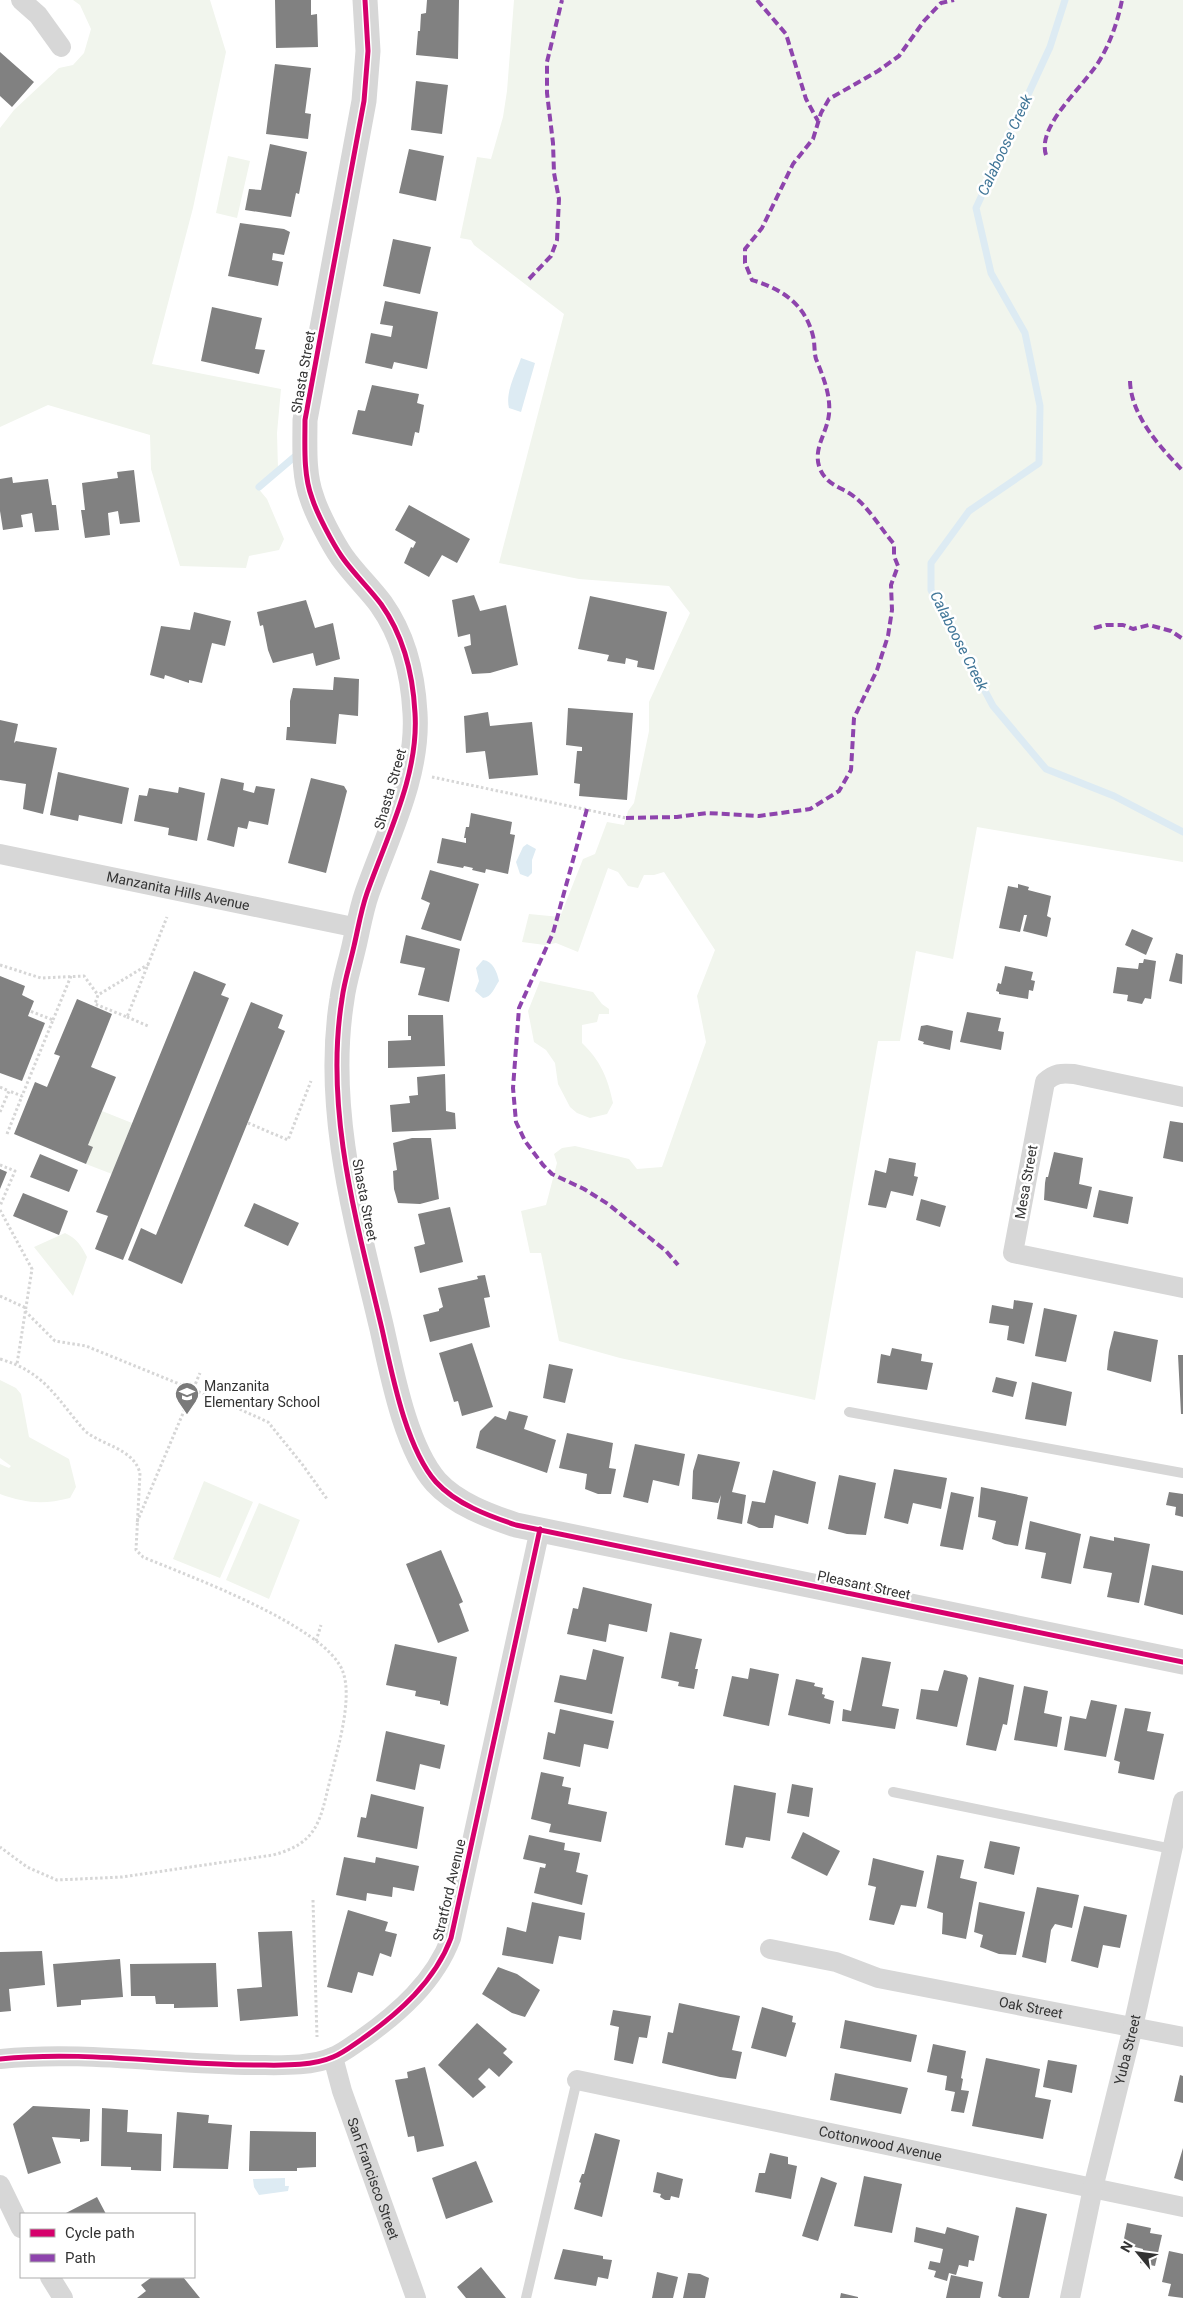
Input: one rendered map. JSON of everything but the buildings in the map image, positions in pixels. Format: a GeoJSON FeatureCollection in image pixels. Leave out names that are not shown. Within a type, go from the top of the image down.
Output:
{"type":"FeatureCollection","features":[{"type":"Feature","properties":{"kind":"street"},"geometry":{"type":"LineString","coordinates":[[21,0],[38,15],[61,47]]}},
{"type":"Feature","properties":{"kind":"street","name":"Shasta Street"},"geometry":{"type":"LineString","coordinates":[[365,0],[368,51],[364,101],[305,429],[307,479],[312,499],[341,556],[382,605],[392,622],[408,660],[415,704],[416,736],[398,811],[366,897],[342,998],[339,1027],[341,1126],[355,1214],[402,1410],[418,1452],[426,1468],[438,1484],[466,1504],[516,1526],[540,1529]]}},
{"type":"Feature","properties":{"kind":"street","name":"Manzanita Hills Avenue"},"geometry":{"type":"LineString","coordinates":[[0,854],[358,928]]}},
{"type":"Feature","properties":{"kind":"street","name":"Mesa Street"},"geometry":{"type":"LineString","coordinates":[[1183,1097],[1074,1074],[1060,1073],[1053,1075],[1045,1082],[1013,1253],[1183,1288]]}},
{"type":"Feature","properties":{"kind":"street","name":"Pleasant Street"},"geometry":{"type":"LineString","coordinates":[[540,1529],[1183,1662]]}},
{"type":"Feature","properties":{"kind":"street","name":"Stratford Avenue"},"geometry":{"type":"LineString","coordinates":[[0,2059],[56,2057],[271,2065],[298,2064],[333,2058],[383,2024],[405,2006],[421,1988],[446,1950],[454,1926],[540,1529]]}},
{"type":"Feature","properties":{"kind":"street","name":"Yuba Street"},"geometry":{"type":"LineString","coordinates":[[1070,2298],[1093,2188],[1133,2027],[1183,1801]]}},
{"type":"Feature","properties":{"kind":"street","name":"Oak Street"},"geometry":{"type":"LineString","coordinates":[[770,1949],[836,1962],[878,1978],[1183,2037]]}},
{"type":"Feature","properties":{"kind":"street","name":"San Francisco Street"},"geometry":{"type":"LineString","coordinates":[[333,2058],[342,2091],[416,2298]]}},
{"type":"Feature","properties":{"kind":"street","name":"Cottonwood Avenue"},"geometry":{"type":"LineString","coordinates":[[577,2080],[1183,2207]]}},
{"type":"Feature","properties":{"kind":"street"},"geometry":{"type":"LineString","coordinates":[[0,2185],[20,2226]]}},
{"type":"Feature","properties":{"kind":"street"},"geometry":{"type":"LineString","coordinates":[[51,2278],[62,2298]]}},
{"type":"Feature","properties":{"kind":"lane"},"geometry":{"type":"LineString","coordinates":[[849,1412],[1183,1473]]}},
{"type":"Feature","properties":{"kind":"lane"},"geometry":{"type":"LineString","coordinates":[[893,1792],[1172,1849]]}},
{"type":"Feature","properties":{"kind":"lane"},"geometry":{"type":"LineString","coordinates":[[526,2298],[577,2080]]}},
{"type":"Feature","properties":{"kind":"path"},"geometry":{"type":"LineString","coordinates":[[432,777],[626,818]]}},
{"type":"Feature","properties":{"kind":"path"},"geometry":{"type":"LineString","coordinates":[[127,1017],[168,916]]}},
{"type":"Feature","properties":{"kind":"path"},"geometry":{"type":"LineString","coordinates":[[0,964],[41,978],[84,976],[98,995]]}},
{"type":"Feature","properties":{"kind":"path"},"geometry":{"type":"LineString","coordinates":[[148,964],[98,995],[95,1004],[148,1026]]}},
{"type":"Feature","properties":{"kind":"path"},"geometry":{"type":"LineString","coordinates":[[7,1134],[71,976]]}},
{"type":"Feature","properties":{"kind":"path"},"geometry":{"type":"LineString","coordinates":[[30,1011],[53,1020]]}},
{"type":"Feature","properties":{"kind":"path"},"geometry":{"type":"LineString","coordinates":[[248,1123],[288,1140],[311,1081]]}},
{"type":"Feature","properties":{"kind":"path"},"geometry":{"type":"LineString","coordinates":[[0,1087],[22,1096]]}},
{"type":"Feature","properties":{"kind":"path"},"geometry":{"type":"LineString","coordinates":[[0,1112],[9,1091]]}},
{"type":"Feature","properties":{"kind":"path"},"geometry":{"type":"LineString","coordinates":[[0,1165],[14,1171],[0,1206]]}},
{"type":"Feature","properties":{"kind":"path"},"geometry":{"type":"LineString","coordinates":[[0,1210],[32,1269],[17,1364]]}},
{"type":"Feature","properties":{"kind":"path"},"geometry":{"type":"LineString","coordinates":[[0,1296],[26,1310],[55,1341],[86,1346],[268,1422],[327,1499]]}},
{"type":"Feature","properties":{"kind":"path"},"geometry":{"type":"LineString","coordinates":[[0,1359],[17,1364],[40,1378],[91,1436],[128,1455],[135,1462],[140,1473],[136,1550],[143,1556],[263,1608],[316,1641],[337,1657],[344,1673],[347,1696],[337,1750],[319,1818],[314,1831],[293,1850],[273,1855],[122,1877],[57,1880],[27,1867],[0,1847]]}},
{"type":"Feature","properties":{"kind":"path"},"geometry":{"type":"LineString","coordinates":[[136,1525],[200,1373]]}},
{"type":"Feature","properties":{"kind":"path"},"geometry":{"type":"LineString","coordinates":[[316,1641],[321,1625]]}},
{"type":"Feature","properties":{"kind":"path"},"geometry":{"type":"LineString","coordinates":[[313,1900],[316,2037]]}},
{"type":"Feature","properties":{"kind":"shaded area"},"geometry":{"type":"Polygon","coordinates":[[[73,0],[210,0],[226,52],[193,208],[152,364],[281,389],[277,433],[278,469],[257,487],[267,499],[284,539],[279,550],[249,556],[246,568],[180,566],[151,469],[150,435],[48,405],[0,427],[0,128],[14,110],[59,68],[73,65],[84,53],[91,29],[80,5],[73,0]]]}},
{"type":"Feature","properties":{"kind":"shaded area"},"geometry":{"type":"Polygon","coordinates":[[[514,0],[1183,0],[1183,862],[977,827],[953,959],[916,951],[900,1041],[878,1041],[815,1400],[620,1358],[559,1341],[541,1253],[530,1253],[521,1211],[546,1205],[557,1163],[554,1154],[562,1148],[575,1146],[629,1159],[637,1169],[662,1167],[706,1042],[697,996],[715,950],[664,872],[644,875],[638,888],[628,886],[618,872],[608,868],[578,952],[556,943],[545,945],[522,942],[529,914],[560,917],[583,859],[595,854],[607,822],[624,825],[628,811],[634,803],[649,731],[649,702],[690,613],[669,586],[579,579],[499,563],[564,314],[474,245],[471,240],[460,238],[477,157],[491,159],[503,117],[507,91],[514,0]]]}},
{"type":"Feature","properties":{"kind":"shaded area"},"geometry":{"type":"Polygon","coordinates":[[[228,156],[250,161],[237,218],[216,213],[228,156]]]}},
{"type":"Feature","properties":{"kind":"shaded area"},"geometry":{"type":"Polygon","coordinates":[[[521,358],[535,363],[521,412],[509,408],[508,396],[521,358]]]}},
{"type":"Feature","properties":{"kind":"shaded area"},"geometry":{"type":"Polygon","coordinates":[[[527,844],[536,849],[532,860],[532,873],[528,877],[520,874],[516,862],[523,847],[527,844]]]}},
{"type":"Feature","properties":{"kind":"shaded area"},"geometry":{"type":"Polygon","coordinates":[[[483,960],[492,965],[499,981],[491,994],[483,998],[475,991],[479,981],[476,968],[483,960]]]}},
{"type":"Feature","properties":{"kind":"shaded area"},"geometry":{"type":"Polygon","coordinates":[[[540,981],[593,992],[602,1004],[609,1009],[609,1014],[599,1014],[597,1022],[582,1025],[582,1043],[598,1063],[606,1078],[611,1094],[613,1103],[607,1114],[590,1118],[577,1113],[570,1107],[558,1084],[555,1063],[546,1050],[534,1042],[528,1011],[540,981]]]}},
{"type":"Feature","properties":{"kind":"shaded area"},"geometry":{"type":"Polygon","coordinates":[[[102,1111],[132,1123],[112,1174],[86,1164],[92,1147],[88,1145],[102,1111]]]}},
{"type":"Feature","properties":{"kind":"shaded area"},"geometry":{"type":"Polygon","coordinates":[[[65,1233],[78,1243],[87,1257],[73,1296],[34,1247],[65,1233]]]}},
{"type":"Feature","properties":{"kind":"shaded area"},"geometry":{"type":"Polygon","coordinates":[[[0,1380],[16,1388],[21,1394],[29,1437],[69,1459],[76,1487],[70,1498],[51,1502],[34,1502],[0,1494],[0,1464],[9,1468],[11,1466],[0,1458],[0,1380]]]}},
{"type":"Feature","properties":{"kind":"shaded area"},"geometry":{"type":"Polygon","coordinates":[[[204,1481],[253,1502],[220,1578],[173,1559],[204,1481]]]}},
{"type":"Feature","properties":{"kind":"shaded area"},"geometry":{"type":"Polygon","coordinates":[[[259,1503],[300,1520],[269,1599],[226,1580],[259,1503]]]}},
{"type":"Feature","properties":{"kind":"shaded area"},"geometry":{"type":"Polygon","coordinates":[[[285,2178],[285,2186],[289,2186],[288,2191],[259,2195],[254,2187],[253,2179],[285,2178]]]}},
{"type":"Feature","properties":{"kind":"waterway","name":"Calaboose Creek"},"geometry":{"type":"LineString","coordinates":[[1065,0],[1050,47],[976,208],[991,273],[1025,333],[1040,406],[1039,463],[969,511],[931,563],[931,590],[993,706],[1046,769],[1114,796],[1183,832]]}},
{"type":"Feature","properties":{"kind":"waterway"},"geometry":{"type":"LineString","coordinates":[[259,487],[299,453]]}},
{"type":"Feature","properties":{"kind":"marked path"},"geometry":{"type":"LineString","coordinates":[[529,279],[551,256],[557,240],[559,199],[554,173],[553,143],[547,93],[547,62],[562,0]]}},
{"type":"Feature","properties":{"kind":"marked path"},"geometry":{"type":"LineString","coordinates":[[757,0],[786,34],[806,99],[818,121]]}},
{"type":"Feature","properties":{"kind":"marked path"},"geometry":{"type":"LineString","coordinates":[[626,818],[677,817],[707,813],[759,816],[810,809],[839,791],[851,770],[854,718],[877,670],[888,636],[892,610],[891,585],[898,566],[894,556],[894,544],[862,503],[829,481],[822,474],[818,455],[828,421],[829,400],[824,379],[816,359],[814,339],[804,315],[791,299],[773,288],[752,280],[745,263],[745,249],[762,228],[793,164],[813,139],[821,113],[829,99],[878,71],[899,56],[924,21],[941,3],[954,0]]}},
{"type":"Feature","properties":{"kind":"marked path"},"geometry":{"type":"LineString","coordinates":[[1046,155],[1045,143],[1048,131],[1064,105],[1101,58],[1114,30],[1122,0]]}},
{"type":"Feature","properties":{"kind":"marked path"},"geometry":{"type":"LineString","coordinates":[[1130,381],[1135,406],[1141,419],[1156,441],[1183,471]]}},
{"type":"Feature","properties":{"kind":"marked path"},"geometry":{"type":"LineString","coordinates":[[1094,628],[1106,625],[1123,625],[1133,629],[1149,625],[1171,631],[1183,639]]}},
{"type":"Feature","properties":{"kind":"marked path"},"geometry":{"type":"LineString","coordinates":[[587,809],[553,933],[519,1008],[513,1088],[516,1122],[525,1141],[552,1174],[584,1189],[608,1204],[666,1251],[678,1265]]}},
{"type":"Feature","properties":{"kind":"cycle path"},"geometry":{"type":"LineString","coordinates":[[365,0],[368,51],[364,101],[305,420],[305,459],[309,489],[330,537],[347,563],[381,604],[401,642],[406,656],[414,699],[415,736],[407,782],[365,899],[344,986],[338,1041],[337,1082],[340,1124],[354,1207],[396,1388],[408,1431],[416,1450],[425,1468],[436,1482],[453,1497],[484,1513],[516,1525],[1183,1662]]}},
{"type":"Feature","properties":{"kind":"cycle path"},"geometry":{"type":"LineString","coordinates":[[0,2059],[63,2056],[222,2064],[304,2064],[324,2060],[340,2053],[376,2029],[402,2007],[426,1982],[436,1968],[451,1938],[540,1529]]}},
{"type":"Feature","properties":{"kind":"place","name":"Manzanita Elementary School"},"geometry":{"type":"Point","coordinates":[187,1415]}}]}
